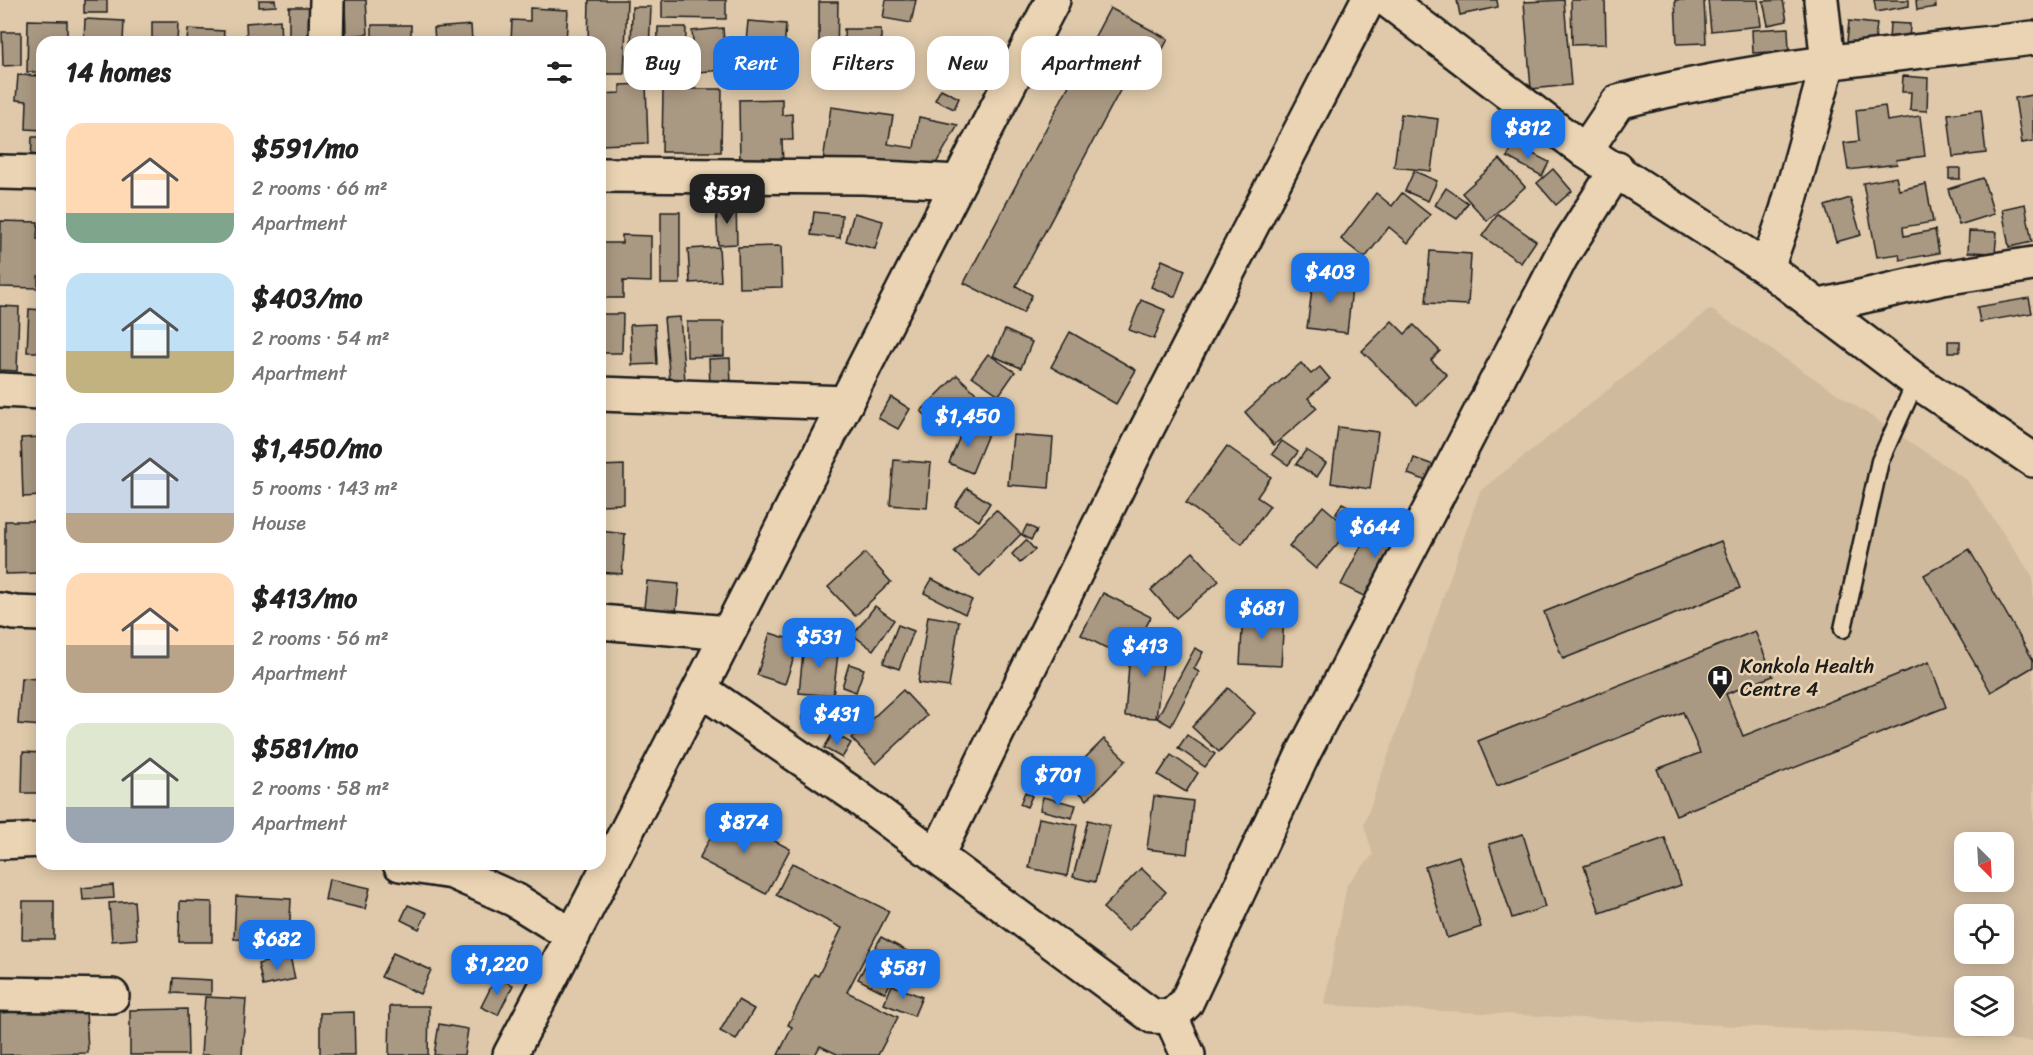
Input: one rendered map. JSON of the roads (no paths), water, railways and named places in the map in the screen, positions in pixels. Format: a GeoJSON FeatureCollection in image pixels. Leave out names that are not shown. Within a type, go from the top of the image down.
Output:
{"type":"FeatureCollection","features":[{"type":"Feature","properties":{"kind":"street"},"geometry":{"type":"LineString","coordinates":[[326,36],[327,0]]}},
{"type":"Feature","properties":{"kind":"street"},"geometry":{"type":"LineString","coordinates":[[510,1055],[1053,0]]}},
{"type":"Feature","properties":{"kind":"street"},"geometry":{"type":"LineString","coordinates":[[937,855],[1138,446],[1368,0]]}},
{"type":"Feature","properties":{"kind":"street"},"geometry":{"type":"LineString","coordinates":[[1387,0],[1585,151],[1617,169],[1767,268],[1916,381],[2033,460]]}},
{"type":"Feature","properties":{"kind":"street"},"geometry":{"type":"LineString","coordinates":[[1767,268],[1787,210],[1828,63],[1821,0]]}},
{"type":"Feature","properties":{"kind":"street"},"geometry":{"type":"LineString","coordinates":[[1585,151],[1618,102],[1676,87],[1828,63],[2033,38]]}},
{"type":"Feature","properties":{"kind":"street"},"geometry":{"type":"LineString","coordinates":[[700,689],[937,855],[1152,1016],[1171,1017],[1186,1003],[1304,752],[1561,257],[1617,169]]}},
{"type":"Feature","properties":{"kind":"street"},"geometry":{"type":"LineString","coordinates":[[0,172],[36,173]]}},
{"type":"Feature","properties":{"kind":"street"},"geometry":{"type":"LineString","coordinates":[[606,176],[863,177],[958,182]]}},
{"type":"Feature","properties":{"kind":"street"},"geometry":{"type":"LineString","coordinates":[[1820,306],[1943,278],[2033,264]]}},
{"type":"Feature","properties":{"kind":"street"},"geometry":{"type":"LineString","coordinates":[[0,390],[36,392]]}},
{"type":"Feature","properties":{"kind":"street"},"geometry":{"type":"LineString","coordinates":[[606,394],[846,403]]}},
{"type":"Feature","properties":{"kind":"street"},"geometry":{"type":"LineString","coordinates":[[0,610],[15,614],[36,614]]}},
{"type":"Feature","properties":{"kind":"street"},"geometry":{"type":"LineString","coordinates":[[606,623],[728,633]]}},
{"type":"Feature","properties":{"kind":"street"},"geometry":{"type":"LineString","coordinates":[[0,842],[36,840]]}},
{"type":"Feature","properties":{"kind":"street"},"geometry":{"type":"LineString","coordinates":[[439,870],[452,872],[515,900],[573,936]]}},
{"type":"Feature","properties":{"kind":"street"},"geometry":{"type":"LineString","coordinates":[[0,994],[112,996]]}},
{"type":"Feature","properties":{"kind":"street"},"geometry":{"type":"LineString","coordinates":[[1171,1017],[1188,1055]]}},
{"type":"Feature","properties":{"kind":"lane"},"geometry":{"type":"LineString","coordinates":[[1843,629],[1880,461],[1916,381]]}},
{"type":"Feature","properties":{"kind":"place","name":"Konkola Health Centre 4"},"geometry":{"type":"Point","coordinates":[1720,701]}}]}
